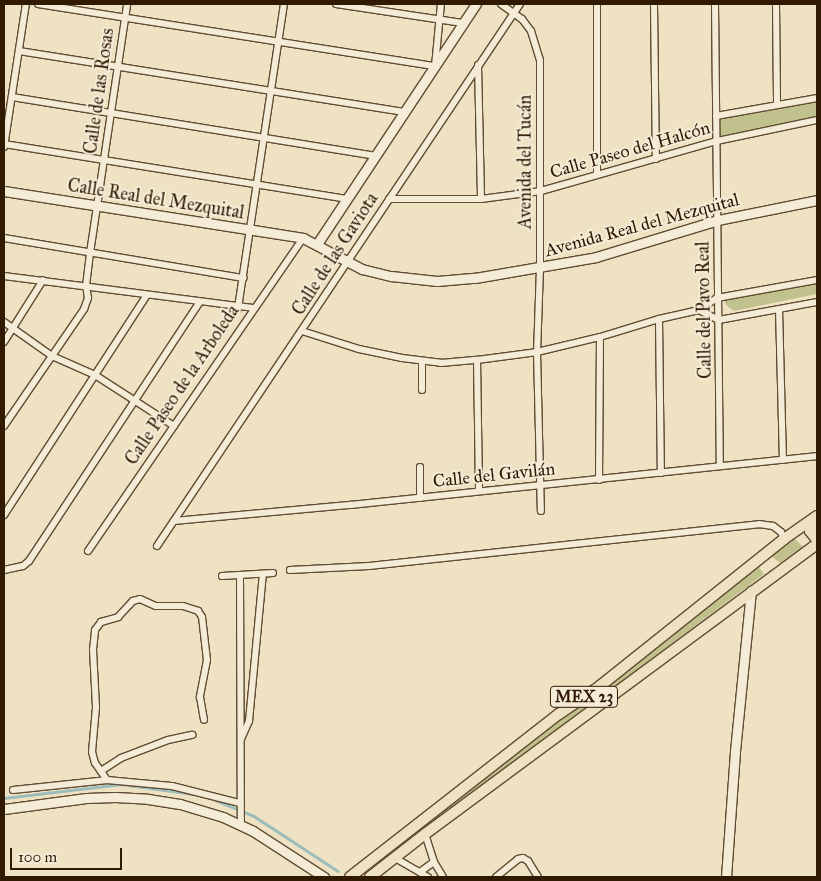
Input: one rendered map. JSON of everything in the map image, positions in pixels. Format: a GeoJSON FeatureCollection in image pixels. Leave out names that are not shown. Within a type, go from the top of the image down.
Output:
{"type":"FeatureCollection","features":[{"type":"Feature","properties":{"kind":"main road","name":"MEX 23"},"geometry":{"type":"LineString","coordinates":[[350,877],[559,714],[623,668],[784,538],[817,516]]}},
{"type":"Feature","properties":{"kind":"main road"},"geometry":{"type":"LineString","coordinates":[[817,524],[810,531],[817,540]]}},
{"type":"Feature","properties":{"kind":"main road","name":"MEX 23"},"geometry":{"type":"LineString","coordinates":[[370,877],[751,591],[817,544]]}},
{"type":"Feature","properties":{"kind":"main road"},"geometry":{"type":"LineString","coordinates":[[420,823],[425,834]]}},
{"type":"Feature","properties":{"kind":"street"},"geometry":{"type":"LineString","coordinates":[[26,4],[4,145],[347,199]]}},
{"type":"Feature","properties":{"kind":"street"},"geometry":{"type":"LineString","coordinates":[[38,4],[125,16],[435,66]]}},
{"type":"Feature","properties":{"kind":"street","name":"Calle de las Rosas"},"geometry":{"type":"LineString","coordinates":[[4,426],[87,303],[89,293],[86,286],[90,253],[126,4]]}},
{"type":"Feature","properties":{"kind":"street"},"geometry":{"type":"LineString","coordinates":[[238,308],[280,42],[284,4]]}},
{"type":"Feature","properties":{"kind":"street"},"geometry":{"type":"LineString","coordinates":[[336,4],[463,23]]}},
{"type":"Feature","properties":{"kind":"street"},"geometry":{"type":"LineString","coordinates":[[435,66],[441,4]]}},
{"type":"Feature","properties":{"kind":"street"},"geometry":{"type":"LineString","coordinates":[[318,244],[476,4]]}},
{"type":"Feature","properties":{"kind":"street","name":"Avenida del Tucán"},"geometry":{"type":"LineString","coordinates":[[501,4],[514,13],[531,31],[540,60],[541,191],[537,352],[541,511]]}},
{"type":"Feature","properties":{"kind":"street","name":"Calle de las Gaviota"},"geometry":{"type":"LineString","coordinates":[[157,546],[302,331],[478,64],[520,4]]}},
{"type":"Feature","properties":{"kind":"street"},"geometry":{"type":"LineString","coordinates":[[597,4],[598,175]]}},
{"type":"Feature","properties":{"kind":"street"},"geometry":{"type":"LineString","coordinates":[[654,4],[656,159]]}},
{"type":"Feature","properties":{"kind":"street","name":"Calle del Pavo Real"},"geometry":{"type":"LineString","coordinates":[[715,4],[720,466]]}},
{"type":"Feature","properties":{"kind":"street"},"geometry":{"type":"LineString","coordinates":[[776,4],[777,105]]}},
{"type":"Feature","properties":{"kind":"street"},"geometry":{"type":"LineString","coordinates":[[19,51],[404,112]]}},
{"type":"Feature","properties":{"kind":"street"},"geometry":{"type":"LineString","coordinates":[[478,64],[481,198]]}},
{"type":"Feature","properties":{"kind":"street"},"geometry":{"type":"LineString","coordinates":[[12,98],[376,156]]}},
{"type":"Feature","properties":{"kind":"street","name":"Calle Paseo del Halcón"},"geometry":{"type":"LineString","coordinates":[[716,116],[817,98]]}},
{"type":"Feature","properties":{"kind":"street","name":"Calle Paseo del Halcón"},"geometry":{"type":"LineString","coordinates":[[389,199],[481,198],[541,191],[717,141],[817,120]]}},
{"type":"Feature","properties":{"kind":"street","name":"Calle Real del Mezquital"},"geometry":{"type":"LineString","coordinates":[[4,191],[303,238]]}},
{"type":"Feature","properties":{"kind":"street","name":"Avenida Real del Mezquital"},"geometry":{"type":"LineString","coordinates":[[303,238],[318,244],[346,262],[390,276],[437,281],[474,278],[596,257],[718,220],[817,200]]}},
{"type":"Feature","properties":{"kind":"street"},"geometry":{"type":"LineString","coordinates":[[4,238],[244,278]]}},
{"type":"Feature","properties":{"kind":"street","name":"Calle Paseo de la Arboleda"},"geometry":{"type":"LineString","coordinates":[[88,551],[253,308],[303,238]]}},
{"type":"Feature","properties":{"kind":"street"},"geometry":{"type":"LineString","coordinates":[[4,276],[238,308],[253,308]]}},
{"type":"Feature","properties":{"kind":"street"},"geometry":{"type":"LineString","coordinates":[[4,342],[43,280]]}},
{"type":"Feature","properties":{"kind":"street"},"geometry":{"type":"LineString","coordinates":[[302,331],[359,349],[422,361],[441,363],[477,360],[537,352],[699,310],[717,298],[817,280]]}},
{"type":"Feature","properties":{"kind":"street"},"geometry":{"type":"LineString","coordinates":[[4,515],[147,295]]}},
{"type":"Feature","properties":{"kind":"street"},"geometry":{"type":"LineString","coordinates":[[4,570],[23,566],[29,561],[200,302]]}},
{"type":"Feature","properties":{"kind":"street"},"geometry":{"type":"LineString","coordinates":[[699,310],[719,320],[817,302]]}},
{"type":"Feature","properties":{"kind":"street"},"geometry":{"type":"LineString","coordinates":[[779,309],[783,460]]}},
{"type":"Feature","properties":{"kind":"street"},"geometry":{"type":"LineString","coordinates":[[659,319],[661,473]]}},
{"type":"Feature","properties":{"kind":"street"},"geometry":{"type":"LineString","coordinates":[[4,322],[52,356],[95,375],[174,426]]}},
{"type":"Feature","properties":{"kind":"street"},"geometry":{"type":"LineString","coordinates":[[599,480],[600,337]]}},
{"type":"Feature","properties":{"kind":"street"},"geometry":{"type":"LineString","coordinates":[[477,360],[479,491]]}},
{"type":"Feature","properties":{"kind":"street"},"geometry":{"type":"LineString","coordinates":[[422,361],[422,390]]}},
{"type":"Feature","properties":{"kind":"street","name":"Calle del Gavilán"},"geometry":{"type":"LineString","coordinates":[[174,521],[420,498],[539,484],[599,480],[817,456]]}},
{"type":"Feature","properties":{"kind":"street"},"geometry":{"type":"LineString","coordinates":[[420,467],[420,498]]}},
{"type":"Feature","properties":{"kind":"street"},"geometry":{"type":"LineString","coordinates":[[290,570],[369,566],[759,524],[773,526],[781,532],[784,538]]}},
{"type":"Feature","properties":{"kind":"street"},"geometry":{"type":"LineString","coordinates":[[222,576],[274,573]]}},
{"type":"Feature","properties":{"kind":"street"},"geometry":{"type":"LineString","coordinates":[[240,740],[249,721],[263,574]]}},
{"type":"Feature","properties":{"kind":"street"},"geometry":{"type":"LineString","coordinates":[[240,575],[240,825]]}},
{"type":"Feature","properties":{"kind":"street"},"geometry":{"type":"LineString","coordinates":[[726,877],[735,751],[751,591]]}},
{"type":"Feature","properties":{"kind":"street"},"geometry":{"type":"LineString","coordinates":[[107,780],[95,763],[92,752],[96,707],[93,650],[95,630],[101,622],[122,614],[133,601],[140,599],[156,606],[183,606],[198,611],[202,616],[207,660],[200,697],[204,720]]}},
{"type":"Feature","properties":{"kind":"street"},"geometry":{"type":"LineString","coordinates":[[101,771],[121,758],[168,740],[192,735]]}},
{"type":"Feature","properties":{"kind":"street"},"geometry":{"type":"LineString","coordinates":[[13,790],[107,780],[172,786],[240,808]]}},
{"type":"Feature","properties":{"kind":"street"},"geometry":{"type":"LineString","coordinates":[[4,809],[86,798],[130,797],[180,804],[223,817],[240,825],[274,843],[324,877]]}},
{"type":"Feature","properties":{"kind":"street"},"geometry":{"type":"LineString","coordinates":[[425,834],[434,862],[442,877]]}},
{"type":"Feature","properties":{"kind":"street"},"geometry":{"type":"LineString","coordinates":[[395,858],[428,877]]}},
{"type":"Feature","properties":{"kind":"street"},"geometry":{"type":"LineString","coordinates":[[496,877],[518,859],[523,858],[528,861],[538,877]]}},
{"type":"Feature","properties":{"kind":"street"},"geometry":{"type":"LineString","coordinates":[[420,872],[434,862]]}},
{"type":"Feature","properties":{"kind":"green space"},"geometry":{"type":"Polygon","coordinates":[[[817,98],[817,118],[717,141],[718,116],[817,98]]]}},
{"type":"Feature","properties":{"kind":"green space"},"geometry":{"type":"Polygon","coordinates":[[[817,281],[817,294],[734,311],[726,305],[724,300],[817,281]]]}},
{"type":"Feature","properties":{"kind":"green space"},"geometry":{"type":"Polygon","coordinates":[[[794,538],[803,547],[780,563],[770,555],[794,538]]]}},
{"type":"Feature","properties":{"kind":"green space"},"geometry":{"type":"Polygon","coordinates":[[[759,567],[764,574],[437,820],[433,815],[759,567]]]}},
{"type":"Feature","properties":{"kind":"waterway"},"geometry":{"type":"LineString","coordinates":[[4,798],[121,784],[193,794]]}},
{"type":"Feature","properties":{"kind":"waterway"},"geometry":{"type":"LineString","coordinates":[[215,800],[254,816],[338,871]]}}]}
